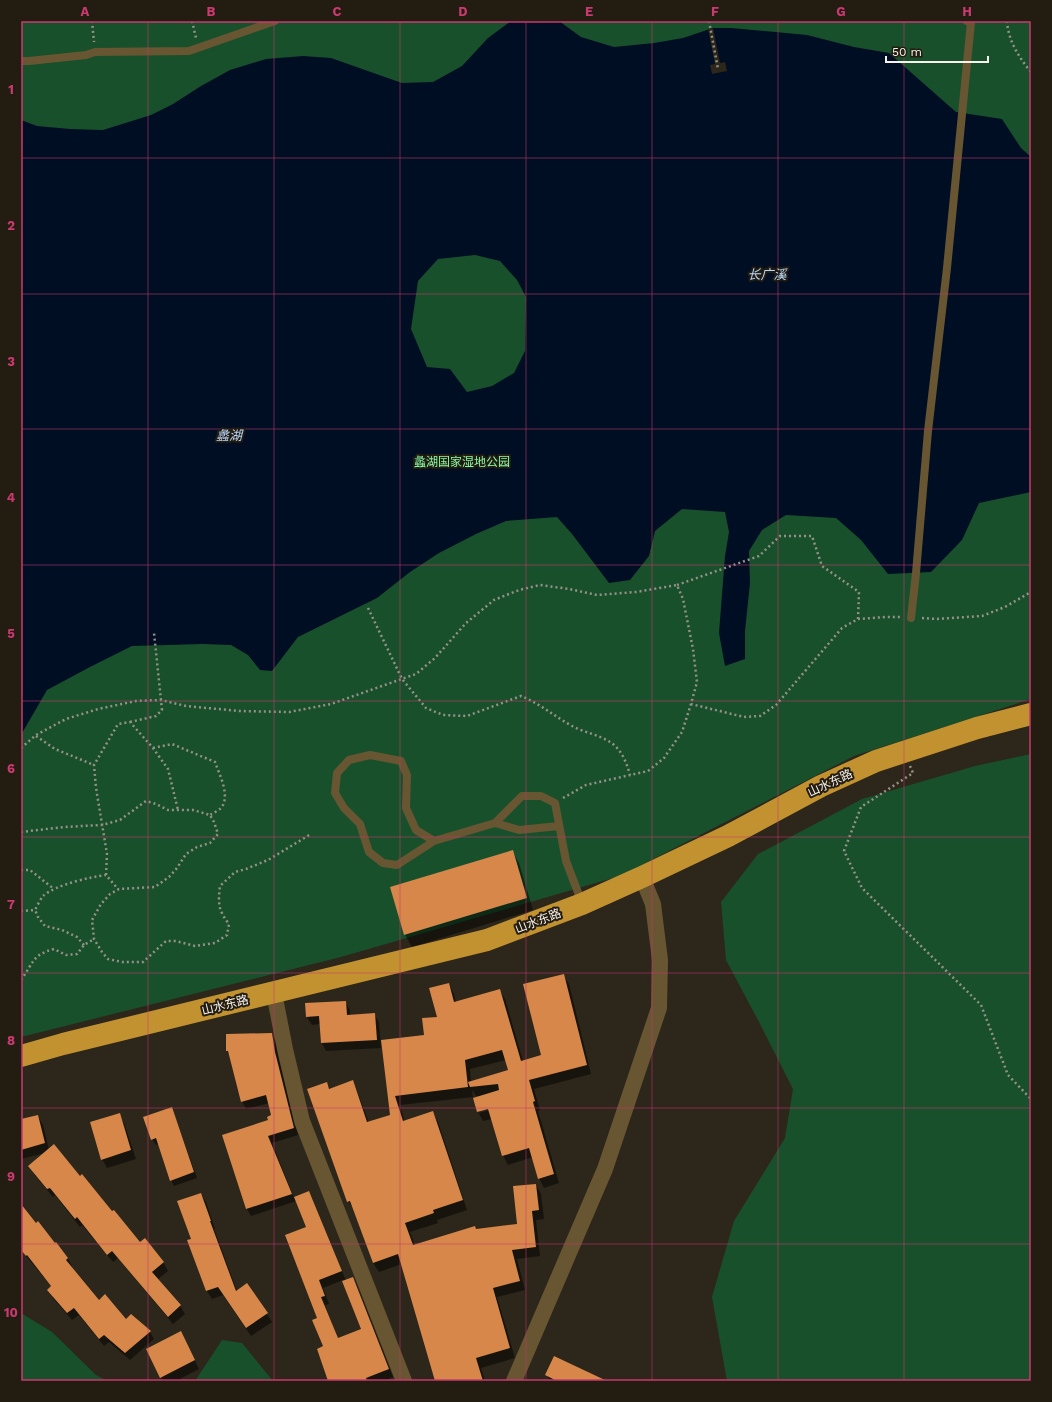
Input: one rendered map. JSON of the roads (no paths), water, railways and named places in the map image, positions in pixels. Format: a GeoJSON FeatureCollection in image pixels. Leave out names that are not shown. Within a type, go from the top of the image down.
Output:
{"type":"FeatureCollection","features":[{"type":"Feature","properties":{"kind":"highway","name":"山水东路"},"geometry":{"type":"LineString","coordinates":[[21,1056],[63,1044],[487,940],[582,904],[642,877],[728,836],[821,786],[876,761],[977,728],[1030,714]]}},
{"type":"Feature","properties":{"kind":"street"},"geometry":{"type":"LineString","coordinates":[[514,1381],[605,1169],[659,1008],[660,960],[653,904],[642,877]]}},
{"type":"Feature","properties":{"kind":"street"},"geometry":{"type":"LineString","coordinates":[[274,992],[302,1121],[404,1381]]}},
{"type":"Feature","properties":{"kind":"lane"},"geometry":{"type":"LineString","coordinates":[[21,61],[86,55],[95,52],[189,51],[199,49],[275,21]]}},
{"type":"Feature","properties":{"kind":"lane"},"geometry":{"type":"LineString","coordinates":[[911,618],[971,22],[967,21]]}},
{"type":"Feature","properties":{"kind":"lane"},"geometry":{"type":"LineString","coordinates":[[434,841],[416,830],[406,808],[407,775],[401,761],[370,755],[349,760],[337,773],[335,793],[344,808],[360,824],[369,852],[383,864],[397,864],[434,841],[495,823],[522,796],[541,796],[555,803],[566,861],[582,904]]}},
{"type":"Feature","properties":{"kind":"lane"},"geometry":{"type":"LineString","coordinates":[[495,823],[519,830],[559,826]]}},
{"type":"Feature","properties":{"kind":"water"},"geometry":{"type":"Polygon","coordinates":[[[511,21],[559,21],[581,37],[614,47],[654,43],[683,38],[713,28],[731,28],[807,35],[854,47],[889,53],[956,112],[1002,119],[1021,148],[1031,157],[1031,492],[979,503],[962,540],[931,572],[888,574],[861,540],[836,518],[786,515],[762,530],[749,551],[750,583],[745,631],[745,659],[725,666],[719,633],[725,556],[729,532],[725,512],[682,509],[655,531],[649,556],[630,580],[609,583],[572,534],[557,517],[506,521],[439,553],[410,572],[377,598],[298,637],[272,671],[260,670],[248,655],[231,645],[203,644],[132,646],[47,690],[21,735],[21,120],[37,126],[103,130],[151,115],[173,104],[230,70],[266,59],[303,56],[331,58],[402,83],[433,82],[462,66],[488,38],[511,21]],[[475,255],[438,259],[418,281],[411,329],[427,367],[450,369],[467,392],[492,386],[514,373],[525,351],[526,297],[517,280],[500,261],[475,255]]]}},
{"type":"Feature","properties":{"kind":"water label","name":"长广溪"},"geometry":{"type":"Point","coordinates":[767,274]}},
{"type":"Feature","properties":{"kind":"water label","name":"蠡湖"},"geometry":{"type":"Point","coordinates":[229,435]}},
{"type":"Feature","properties":{"kind":"park label","name":"蠡湖国家湿地公园"},"geometry":{"type":"Point","coordinates":[462,462]}}]}
